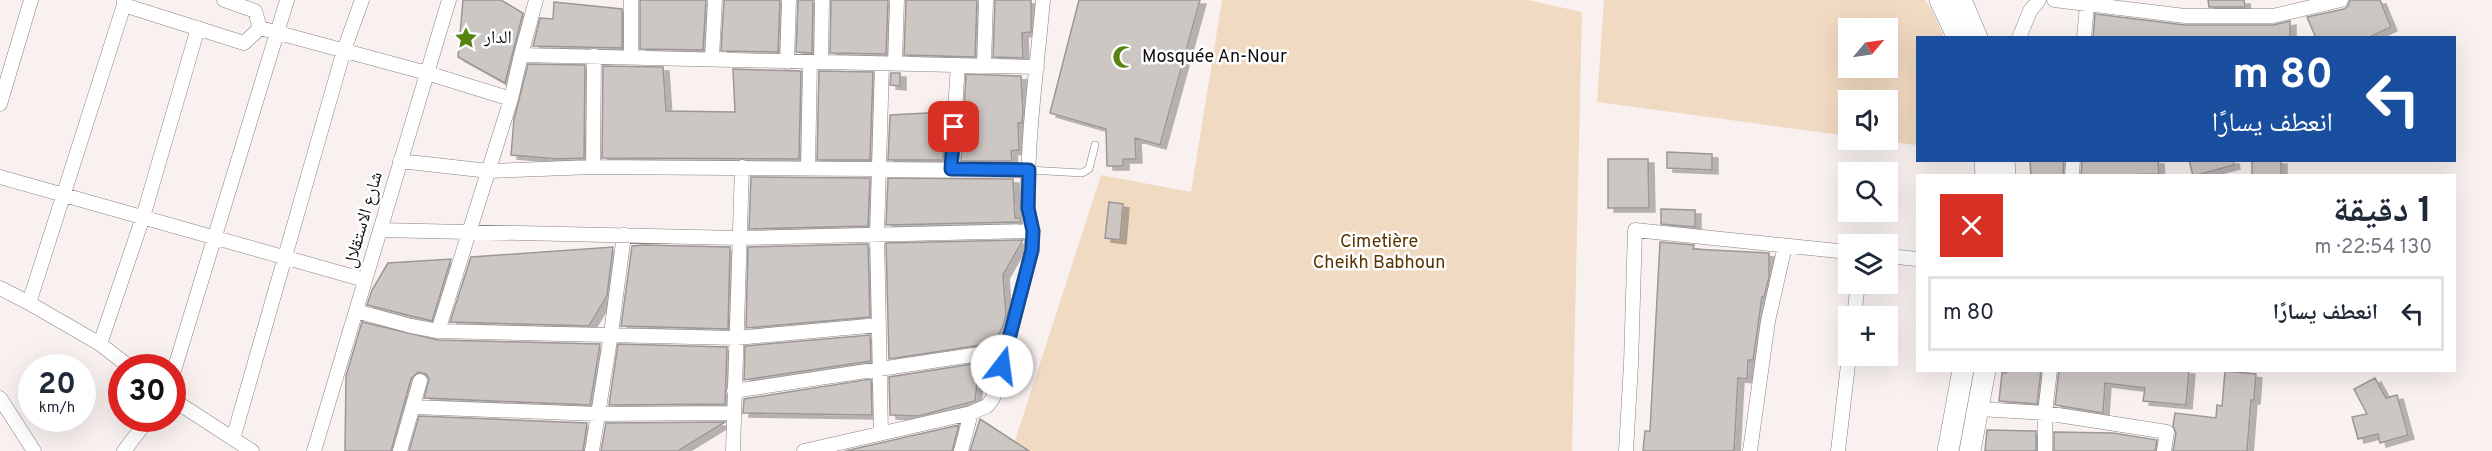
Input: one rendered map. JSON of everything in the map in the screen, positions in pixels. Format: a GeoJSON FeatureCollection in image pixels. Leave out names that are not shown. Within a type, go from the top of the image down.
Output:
{"type":"FeatureCollection","features":[{"type":"Feature","properties":{"kind":"main road"},"geometry":{"type":"LineString","coordinates":[[1940,0],[1957,36]]}},
{"type":"Feature","properties":{"kind":"main road"},"geometry":{"type":"LineString","coordinates":[[1961,0],[1976,36]]}},
{"type":"Feature","properties":{"kind":"main road"},"geometry":{"type":"LineString","coordinates":[[1948,451],[1963,372]]}},
{"type":"Feature","properties":{"kind":"main road"},"geometry":{"type":"LineString","coordinates":[[1970,451],[1985,372]]}},
{"type":"Feature","properties":{"kind":"street"},"geometry":{"type":"LineString","coordinates":[[0,104],[31,0]]}},
{"type":"Feature","properties":{"kind":"street"},"geometry":{"type":"LineString","coordinates":[[224,0],[255,11],[260,28]]}},
{"type":"Feature","properties":{"kind":"street"},"geometry":{"type":"LineString","coordinates":[[179,354],[287,0]]}},
{"type":"Feature","properties":{"kind":"street"},"geometry":{"type":"LineString","coordinates":[[233,439],[344,50],[362,0]]}},
{"type":"Feature","properties":{"kind":"street","name":"شارع الاستقلال"},"geometry":{"type":"LineString","coordinates":[[314,451],[449,0]]}},
{"type":"Feature","properties":{"kind":"street"},"geometry":{"type":"LineString","coordinates":[[438,331],[511,99],[520,55],[536,0]]}},
{"type":"Feature","properties":{"kind":"street"},"geometry":{"type":"LineString","coordinates":[[630,0],[631,58]]}},
{"type":"Feature","properties":{"kind":"street"},"geometry":{"type":"LineString","coordinates":[[712,58],[715,0]]}},
{"type":"Feature","properties":{"kind":"street"},"geometry":{"type":"LineString","coordinates":[[787,62],[789,0]]}},
{"type":"Feature","properties":{"kind":"street"},"geometry":{"type":"LineString","coordinates":[[808,168],[822,0]]}},
{"type":"Feature","properties":{"kind":"street"},"geometry":{"type":"LineString","coordinates":[[881,433],[878,370],[879,169],[888,63],[897,0]]}},
{"type":"Feature","properties":{"kind":"street"},"geometry":{"type":"LineString","coordinates":[[984,65],[986,0]]}},
{"type":"Feature","properties":{"kind":"street"},"geometry":{"type":"LineString","coordinates":[[804,451],[971,413],[987,406],[993,398],[1032,250],[1033,231],[1028,208],[1029,170],[1043,0]]}},
{"type":"Feature","properties":{"kind":"street"},"geometry":{"type":"LineString","coordinates":[[2020,36],[2030,11],[2038,0]]}},
{"type":"Feature","properties":{"kind":"street"},"geometry":{"type":"LineString","coordinates":[[2054,0],[2185,16],[2273,16],[2341,0]]}},
{"type":"Feature","properties":{"kind":"street"},"geometry":{"type":"LineString","coordinates":[[29,303],[124,3],[244,43],[260,28]]}},
{"type":"Feature","properties":{"kind":"street"},"geometry":{"type":"LineString","coordinates":[[2084,36],[2087,4]]}},
{"type":"Feature","properties":{"kind":"street"},"geometry":{"type":"LineString","coordinates":[[100,344],[143,217],[198,28]]}},
{"type":"Feature","properties":{"kind":"street"},"geometry":{"type":"LineString","coordinates":[[260,28],[427,73],[511,99]]}},
{"type":"Feature","properties":{"kind":"street"},"geometry":{"type":"LineString","coordinates":[[520,55],[1037,67]]}},
{"type":"Feature","properties":{"kind":"street"},"geometry":{"type":"LineString","coordinates":[[593,167],[594,56]]}},
{"type":"Feature","properties":{"kind":"street"},"geometry":{"type":"LineString","coordinates":[[951,169],[958,65]]}},
{"type":"Feature","properties":{"kind":"street"},"geometry":{"type":"LineString","coordinates":[[400,160],[489,171],[593,167],[1029,170]]}},
{"type":"Feature","properties":{"kind":"street"},"geometry":{"type":"LineString","coordinates":[[733,451],[742,167]]}},
{"type":"Feature","properties":{"kind":"street"},"geometry":{"type":"LineString","coordinates":[[0,177],[365,280]]}},
{"type":"Feature","properties":{"kind":"street"},"geometry":{"type":"LineString","coordinates":[[380,230],[738,238],[1033,231]]}},
{"type":"Feature","properties":{"kind":"street"},"geometry":{"type":"LineString","coordinates":[[1626,451],[1635,230],[1838,251]]}},
{"type":"Feature","properties":{"kind":"street"},"geometry":{"type":"LineString","coordinates":[[592,451],[624,235]]}},
{"type":"Feature","properties":{"kind":"street"},"geometry":{"type":"LineString","coordinates":[[1750,451],[1768,321],[1785,246]]}},
{"type":"Feature","properties":{"kind":"street"},"geometry":{"type":"LineString","coordinates":[[1898,257],[1916,259]]}},
{"type":"Feature","properties":{"kind":"street"},"geometry":{"type":"LineString","coordinates":[[0,288],[100,344],[113,354]]}},
{"type":"Feature","properties":{"kind":"street"},"geometry":{"type":"LineString","coordinates":[[356,311],[438,331],[736,338],[879,325]]}},
{"type":"Feature","properties":{"kind":"street"},"geometry":{"type":"LineString","coordinates":[[734,391],[1006,350]]}},
{"type":"Feature","properties":{"kind":"street"},"geometry":{"type":"LineString","coordinates":[[1838,451],[1848,366]]}},
{"type":"Feature","properties":{"kind":"street"},"geometry":{"type":"LineString","coordinates":[[2045,451],[2045,413],[2050,372]]}},
{"type":"Feature","properties":{"kind":"street"},"geometry":{"type":"LineString","coordinates":[[400,451],[420,381]]}},
{"type":"Feature","properties":{"kind":"street"},"geometry":{"type":"LineString","coordinates":[[0,398],[34,451]]}},
{"type":"Feature","properties":{"kind":"street"},"geometry":{"type":"LineString","coordinates":[[413,407],[598,414],[734,412]]}},
{"type":"Feature","properties":{"kind":"street"},"geometry":{"type":"LineString","coordinates":[[186,408],[252,451]]}},
{"type":"Feature","properties":{"kind":"street"},"geometry":{"type":"LineString","coordinates":[[1978,409],[2045,413],[2167,432],[2164,451]]}},
{"type":"Feature","properties":{"kind":"street"},"geometry":{"type":"LineString","coordinates":[[961,451],[971,413]]}},
{"type":"Feature","properties":{"kind":"street"},"geometry":{"type":"LineString","coordinates":[[124,451],[138,432]]}},
{"type":"Feature","properties":{"kind":"lane"},"geometry":{"type":"LineString","coordinates":[[1029,170],[1082,173],[1089,169],[1095,145]]}},
{"type":"Feature","properties":{"kind":"green space","name":"Cimetière Cheikh Babhoun"},"geometry":{"type":"Polygon","coordinates":[[[1222,0],[1528,0],[1582,12],[1572,451],[1023,451],[1014,444],[1101,175],[1191,192],[1222,0]]]}},
{"type":"Feature","properties":{"kind":"green space"},"geometry":{"type":"Polygon","coordinates":[[[1604,0],[1925,0],[1944,36],[1916,36],[1916,145],[1898,143],[1898,90],[1838,90],[1838,135],[1597,102],[1604,0]]]}},
{"type":"Feature","properties":{"kind":"building"},"geometry":{"type":"Polygon","coordinates":[[[463,0],[501,0],[523,13],[505,83],[458,57],[463,0]]]}},
{"type":"Feature","properties":{"kind":"building"},"geometry":{"type":"Polygon","coordinates":[[[640,0],[706,0],[703,50],[640,49],[640,0]]]}},
{"type":"Feature","properties":{"kind":"building"},"geometry":{"type":"Polygon","coordinates":[[[724,0],[780,0],[778,52],[721,51],[724,0]]]}},
{"type":"Feature","properties":{"kind":"building"},"geometry":{"type":"Polygon","coordinates":[[[798,0],[813,0],[812,53],[796,52],[798,0]]]}},
{"type":"Feature","properties":{"kind":"building"},"geometry":{"type":"Polygon","coordinates":[[[831,0],[888,0],[886,54],[830,53],[831,0]]]}},
{"type":"Feature","properties":{"kind":"building"},"geometry":{"type":"Polygon","coordinates":[[[906,0],[977,0],[975,57],[904,55],[906,0]]]}},
{"type":"Feature","properties":{"kind":"building"},"geometry":{"type":"Polygon","coordinates":[[[995,0],[1031,0],[1031,32],[1022,33],[1023,58],[993,57],[995,0]]]}},
{"type":"Feature","properties":{"kind":"building","name":"Mosquée An-Nour"},"geometry":{"type":"Polygon","coordinates":[[[1079,0],[1200,0],[1160,145],[1135,138],[1136,159],[1123,159],[1123,166],[1107,166],[1106,129],[1050,113],[1079,0]]]}},
{"type":"Feature","properties":{"kind":"building"},"geometry":{"type":"Polygon","coordinates":[[[2208,0],[2244,0],[2245,7],[2209,7],[2208,0]]]}},
{"type":"Feature","properties":{"kind":"building"},"geometry":{"type":"Polygon","coordinates":[[[2350,0],[2380,0],[2391,27],[2372,36],[2315,36],[2307,17],[2344,9],[2350,0]]]}},
{"type":"Feature","properties":{"kind":"building"},"geometry":{"type":"Polygon","coordinates":[[[554,2],[622,9],[622,48],[533,46],[540,18],[553,19],[554,2]]]}},
{"type":"Feature","properties":{"kind":"building"},"geometry":{"type":"Polygon","coordinates":[[[2095,14],[2185,25],[2273,25],[2290,21],[2290,36],[2093,36],[2095,14]]]}},
{"type":"Feature","properties":{"kind":"building"},"geometry":{"type":"Polygon","coordinates":[[[528,64],[585,65],[584,158],[557,159],[511,155],[514,119],[528,64]]]}},
{"type":"Feature","properties":{"kind":"building"},"geometry":{"type":"Polygon","coordinates":[[[603,66],[663,67],[666,111],[735,112],[733,69],[801,71],[799,159],[602,158],[603,66]]]}},
{"type":"Feature","properties":{"kind":"building"},"geometry":{"type":"Polygon","coordinates":[[[819,71],[873,72],[870,160],[817,160],[819,71]]]}},
{"type":"Feature","properties":{"kind":"building"},"geometry":{"type":"Polygon","coordinates":[[[891,73],[900,73],[900,86],[890,85],[891,73]]]}},
{"type":"Feature","properties":{"kind":"building"},"geometry":{"type":"Polygon","coordinates":[[[966,74],[1021,76],[1022,123],[1018,123],[1019,150],[1011,151],[1012,161],[961,161],[966,74]]]}},
{"type":"Feature","properties":{"kind":"building"},"geometry":{"type":"Polygon","coordinates":[[[946,112],[943,160],[888,160],[890,115],[946,112]]]}},
{"type":"Feature","properties":{"kind":"building"},"geometry":{"type":"Polygon","coordinates":[[[1667,152],[1712,154],[1712,170],[1667,168],[1667,152]]]}},
{"type":"Feature","properties":{"kind":"building"},"geometry":{"type":"Polygon","coordinates":[[[1608,159],[1648,159],[1649,208],[1608,208],[1608,159]]]}},
{"type":"Feature","properties":{"kind":"building"},"geometry":{"type":"Polygon","coordinates":[[[2030,162],[2064,162],[2063,174],[2031,174],[2030,162]]]}},
{"type":"Feature","properties":{"kind":"building"},"geometry":{"type":"Polygon","coordinates":[[[2082,162],[2158,162],[2159,174],[2081,174],[2082,162]]]}},
{"type":"Feature","properties":{"kind":"building"},"geometry":{"type":"Polygon","coordinates":[[[2190,162],[2233,162],[2234,165],[2192,174],[2190,162]]]}},
{"type":"Feature","properties":{"kind":"building"},"geometry":{"type":"Polygon","coordinates":[[[2252,162],[2281,162],[2281,174],[2252,174],[2252,162]]]}},
{"type":"Feature","properties":{"kind":"building"},"geometry":{"type":"Polygon","coordinates":[[[751,177],[870,178],[868,226],[749,229],[751,177]]]}},
{"type":"Feature","properties":{"kind":"building"},"geometry":{"type":"Polygon","coordinates":[[[888,178],[1013,179],[1015,218],[1020,218],[1021,222],[886,225],[888,178]]]}},
{"type":"Feature","properties":{"kind":"building"},"geometry":{"type":"Polygon","coordinates":[[[1109,202],[1123,204],[1120,240],[1105,238],[1109,202]]]}},
{"type":"Feature","properties":{"kind":"building"},"geometry":{"type":"Polygon","coordinates":[[[1661,209],[1695,210],[1695,227],[1661,224],[1661,209]]]}},
{"type":"Feature","properties":{"kind":"building"},"geometry":{"type":"Polygon","coordinates":[[[1023,240],[1003,275],[1006,315],[994,343],[889,359],[886,243],[1023,240]]]}},
{"type":"Feature","properties":{"kind":"building"},"geometry":{"type":"Polygon","coordinates":[[[1660,242],[1694,245],[1693,249],[1769,253],[1769,277],[1764,297],[1762,297],[1753,360],[1748,360],[1747,379],[1738,378],[1734,451],[1643,451],[1645,431],[1650,431],[1660,242]]]}},
{"type":"Feature","properties":{"kind":"building"},"geometry":{"type":"Polygon","coordinates":[[[868,244],[870,317],[746,328],[748,247],[868,244]]]}},
{"type":"Feature","properties":{"kind":"building"},"geometry":{"type":"Polygon","coordinates":[[[632,246],[730,247],[728,329],[621,326],[632,246]]]}},
{"type":"Feature","properties":{"kind":"building"},"geometry":{"type":"Polygon","coordinates":[[[613,247],[607,296],[589,326],[450,322],[471,257],[613,247]]]}},
{"type":"Feature","properties":{"kind":"building"},"geometry":{"type":"Polygon","coordinates":[[[451,259],[432,321],[367,305],[372,290],[388,263],[451,259]]]}},
{"type":"Feature","properties":{"kind":"building"},"geometry":{"type":"Polygon","coordinates":[[[362,322],[438,340],[600,344],[590,405],[424,398],[429,379],[426,374],[418,372],[411,379],[391,451],[345,451],[346,376],[362,322]]]}},
{"type":"Feature","properties":{"kind":"building"},"geometry":{"type":"Polygon","coordinates":[[[870,335],[871,361],[744,380],[745,346],[870,335]]]}},
{"type":"Feature","properties":{"kind":"building"},"geometry":{"type":"Polygon","coordinates":[[[618,344],[727,347],[725,404],[609,405],[618,344]]]}},
{"type":"Feature","properties":{"kind":"building"},"geometry":{"type":"Polygon","coordinates":[[[979,363],[975,401],[918,416],[890,415],[889,377],[979,363]]]}},
{"type":"Feature","properties":{"kind":"building"},"geometry":{"type":"Polygon","coordinates":[[[2041,372],[2037,404],[1999,401],[2002,373],[2041,372]]]}},
{"type":"Feature","properties":{"kind":"building"},"geometry":{"type":"Polygon","coordinates":[[[2059,372],[2189,372],[2186,405],[2143,401],[2145,388],[2105,383],[2103,413],[2055,405],[2059,372]]]}},
{"type":"Feature","properties":{"kind":"building"},"geometry":{"type":"Polygon","coordinates":[[[2225,372],[2256,374],[2254,400],[2251,400],[2247,451],[2173,451],[2176,433],[2173,426],[2175,413],[2216,418],[2217,405],[2222,406],[2225,372]]]}},
{"type":"Feature","properties":{"kind":"building"},"geometry":{"type":"Polygon","coordinates":[[[2375,378],[2386,398],[2397,395],[2408,435],[2380,443],[2378,434],[2358,439],[2352,417],[2367,414],[2354,389],[2375,378]]]}},
{"type":"Feature","properties":{"kind":"building"},"geometry":{"type":"Polygon","coordinates":[[[871,379],[872,415],[743,413],[744,399],[871,379]]]}},
{"type":"Feature","properties":{"kind":"building"},"geometry":{"type":"Polygon","coordinates":[[[419,416],[587,423],[583,451],[409,451],[419,416]]]}},
{"type":"Feature","properties":{"kind":"building"},"geometry":{"type":"Polygon","coordinates":[[[980,419],[1029,451],[970,451],[980,419]]]}},
{"type":"Feature","properties":{"kind":"building"},"geometry":{"type":"Polygon","coordinates":[[[725,422],[678,451],[601,451],[606,423],[725,422]]]}},
{"type":"Feature","properties":{"kind":"building"},"geometry":{"type":"Polygon","coordinates":[[[959,425],[952,451],[845,451],[959,425]]]}},
{"type":"Feature","properties":{"kind":"building"},"geometry":{"type":"Polygon","coordinates":[[[1987,430],[2036,431],[2036,451],[1985,451],[1987,430]]]}},
{"type":"Feature","properties":{"kind":"building"},"geometry":{"type":"Polygon","coordinates":[[[2054,432],[2113,433],[2157,440],[2155,451],[2054,451],[2054,432]]]}},
{"type":"Feature","properties":{"kind":"place","name":"الدار"},"geometry":{"type":"Point","coordinates":[466,38]}},
{"type":"Feature","properties":{"kind":"place","name":"Mosquée An-Nour"},"geometry":{"type":"Point","coordinates":[1124,57]}},
{"type":"Feature","properties":{"kind":"route"},"geometry":{"type":"LineString","coordinates":[[954,127],[951,169],[1029,170],[1028,208],[1033,231],[1032,250],[1002,366]]}}]}
